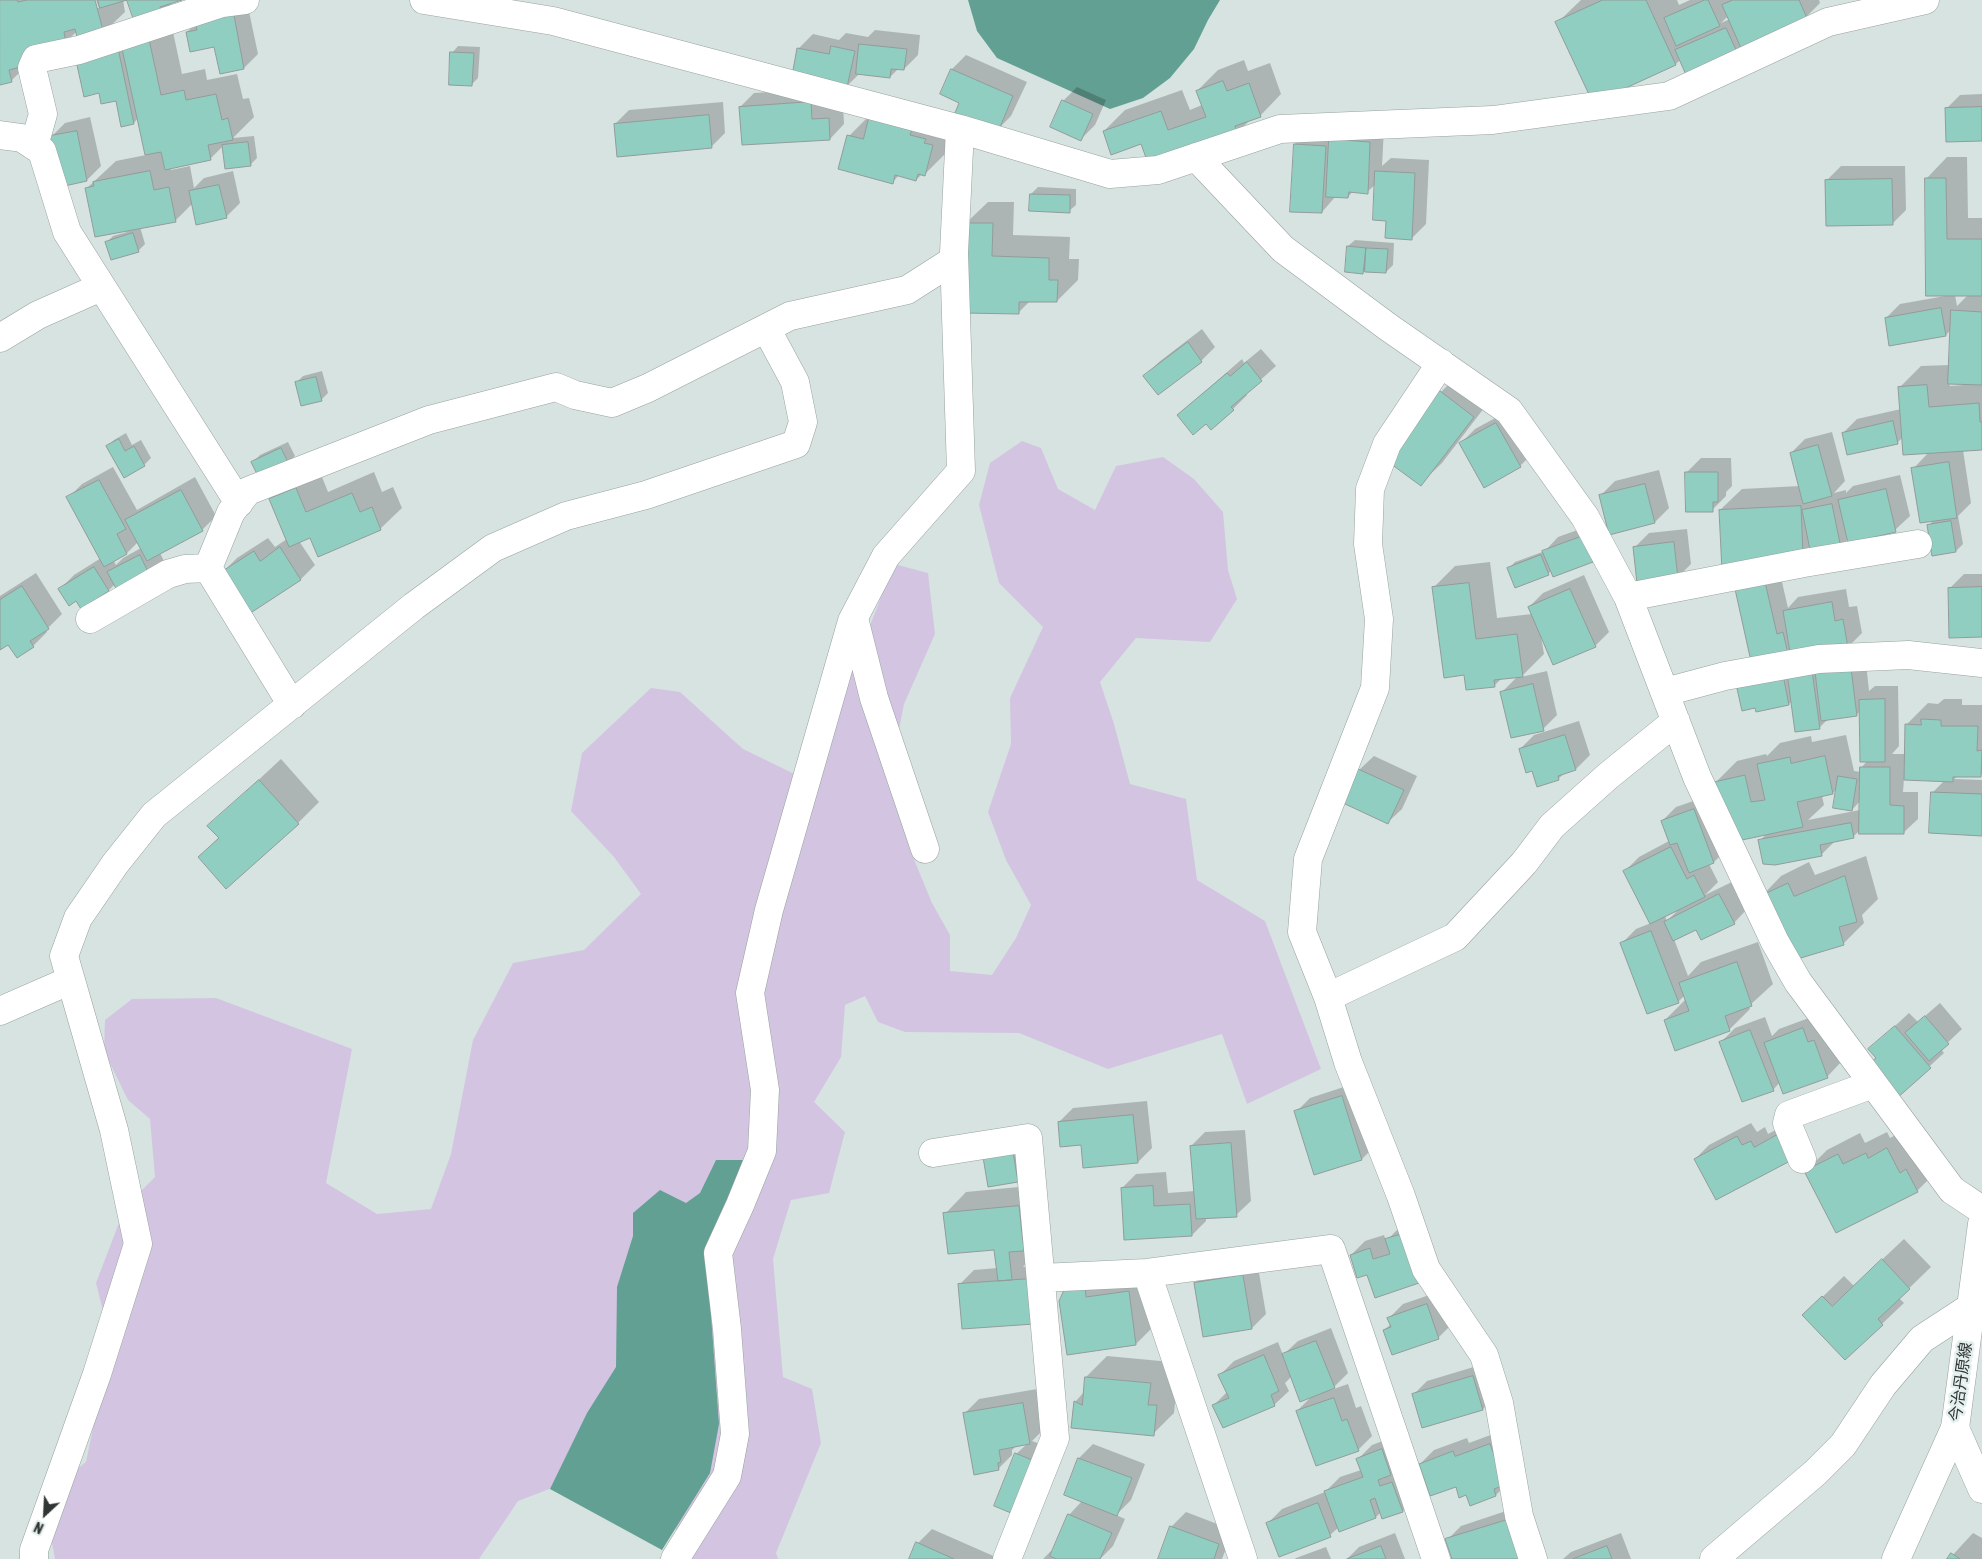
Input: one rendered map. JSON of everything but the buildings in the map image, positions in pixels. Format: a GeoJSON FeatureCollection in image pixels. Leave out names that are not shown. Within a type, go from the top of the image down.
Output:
{"type":"FeatureCollection","features":[{"type":"Feature","properties":{"kind":"street"},"geometry":{"type":"LineString","coordinates":[[34,146],[43,114],[32,68],[36,59],[79,50],[222,4],[242,0]]}},
{"type":"Feature","properties":{"kind":"street"},"geometry":{"type":"LineString","coordinates":[[424,0],[553,20],[960,130],[1110,174],[1158,170],[1280,129],[1493,120],[1669,96],[1821,12],[1925,0]]}},
{"type":"Feature","properties":{"kind":"street"},"geometry":{"type":"LineString","coordinates":[[675,1559],[726,1476],[735,1434],[727,1329],[718,1253],[762,1151],[765,1090],[750,993],[769,910],[854,618],[886,556],[961,471],[954,260],[960,130]]}},
{"type":"Feature","properties":{"kind":"street"},"geometry":{"type":"LineString","coordinates":[[0,135],[22,138],[42,151],[67,232],[239,503]]}},
{"type":"Feature","properties":{"kind":"street"},"geometry":{"type":"LineString","coordinates":[[1196,157],[1283,249],[1509,411],[1585,517],[1628,597],[1697,777],[1775,942],[1798,982],[1952,1190],[1982,1210]]}},
{"type":"Feature","properties":{"kind":"street"},"geometry":{"type":"LineString","coordinates":[[208,568],[231,512],[248,491],[429,420],[556,387],[575,395],[612,403],[648,388],[790,316],[907,290],[954,260]]}},
{"type":"Feature","properties":{"kind":"street"},"geometry":{"type":"LineString","coordinates":[[0,338],[38,315],[101,287]]}},
{"type":"Feature","properties":{"kind":"street"},"geometry":{"type":"LineString","coordinates":[[34,1559],[34,1550],[97,1374],[138,1244],[114,1130],[64,956],[78,918],[115,864],[154,815],[414,606],[493,548],[566,516],[646,495],[796,444],[803,422],[795,382],[766,328]]}},
{"type":"Feature","properties":{"kind":"street"},"geometry":{"type":"LineString","coordinates":[[1441,363],[1386,444],[1370,489],[1368,544],[1379,619],[1375,688],[1308,859],[1302,932],[1328,997],[1348,1062],[1401,1196],[1426,1269],[1484,1356],[1499,1403],[1519,1516],[1533,1559]]}},
{"type":"Feature","properties":{"kind":"street"},"geometry":{"type":"LineString","coordinates":[[1628,597],[1804,563],[1918,544]]}},
{"type":"Feature","properties":{"kind":"street"},"geometry":{"type":"LineString","coordinates":[[208,568],[292,705]]}},
{"type":"Feature","properties":{"kind":"street"},"geometry":{"type":"LineString","coordinates":[[90,619],[168,574],[185,569],[208,568]]}},
{"type":"Feature","properties":{"kind":"street"},"geometry":{"type":"LineString","coordinates":[[854,618],[874,698],[925,848]]}},
{"type":"Feature","properties":{"kind":"street"},"geometry":{"type":"LineString","coordinates":[[1665,692],[1725,676],[1819,659],[1908,655],[1982,663]]}},
{"type":"Feature","properties":{"kind":"street"},"geometry":{"type":"LineString","coordinates":[[1328,997],[1455,937],[1524,863],[1552,826],[1608,776],[1676,721]]}},
{"type":"Feature","properties":{"kind":"street"},"geometry":{"type":"LineString","coordinates":[[0,1011],[71,980]]}},
{"type":"Feature","properties":{"kind":"street"},"geometry":{"type":"LineString","coordinates":[[1802,1159],[1786,1124],[1789,1115],[1873,1084]]}},
{"type":"Feature","properties":{"kind":"street"},"geometry":{"type":"LineString","coordinates":[[934,1153],[1028,1138],[1055,1438],[1007,1559]]}},
{"type":"Feature","properties":{"kind":"street","name":"今治丹原線"},"geometry":{"type":"LineString","coordinates":[[1896,1559],[1955,1428],[1982,1224]]}},
{"type":"Feature","properties":{"kind":"street"},"geometry":{"type":"LineString","coordinates":[[1040,1278],[1147,1273],[1332,1249],[1436,1559]]}},
{"type":"Feature","properties":{"kind":"street"},"geometry":{"type":"LineString","coordinates":[[1147,1273],[1243,1559]]}},
{"type":"Feature","properties":{"kind":"street"},"geometry":{"type":"LineString","coordinates":[[1714,1559],[1815,1472],[1843,1445],[1883,1385],[1922,1339],[1971,1307]]}},
{"type":"Feature","properties":{"kind":"street"},"geometry":{"type":"LineString","coordinates":[[1955,1428],[1982,1489]]}},
{"type":"Feature","properties":{"kind":"shaded area"},"geometry":{"type":"Polygon","coordinates":[[[968,0],[1220,0],[1194,49],[1170,78],[1143,98],[1110,109],[997,58],[977,31],[968,0]]]}},
{"type":"Feature","properties":{"kind":"shaded area"},"geometry":{"type":"Polygon","coordinates":[[[1022,441],[1041,448],[1058,489],[1095,510],[1116,466],[1163,457],[1194,479],[1223,512],[1228,570],[1237,599],[1210,642],[1136,638],[1100,682],[1114,724],[1130,784],[1186,799],[1197,880],[1265,921],[1321,1069],[1247,1104],[1222,1034],[1108,1069],[1019,1033],[905,1032],[878,1022],[865,996],[845,1005],[841,1057],[814,1102],[845,1132],[829,1193],[791,1200],[773,1259],[783,1377],[812,1389],[821,1443],[776,1553],[778,1559],[680,1559],[673,1512],[630,1372],[570,1481],[518,1501],[479,1559],[55,1559],[48,1520],[61,1482],[86,1462],[111,1343],[96,1283],[125,1207],[155,1177],[150,1119],[128,1100],[104,1051],[105,1020],[132,999],[216,998],[352,1049],[326,1183],[377,1214],[431,1209],[451,1154],[473,1040],[513,963],[584,950],[641,894],[614,857],[571,811],[582,753],[651,688],[680,692],[743,749],[819,786],[843,695],[894,564],[928,573],[935,634],[904,704],[891,771],[913,857],[932,903],[950,935],[950,971],[992,975],[1016,938],[1031,905],[1006,860],[988,812],[1011,744],[1010,698],[1043,627],[999,583],[979,505],[990,463],[1022,441]]]}},
{"type":"Feature","properties":{"kind":"shaded area"},"geometry":{"type":"Polygon","coordinates":[[[716,1160],[747,1160],[706,1247],[719,1424],[710,1473],[662,1550],[550,1489],[587,1413],[616,1367],[617,1287],[633,1236],[633,1213],[660,1190],[686,1203],[700,1193],[716,1160]]]}}]}
